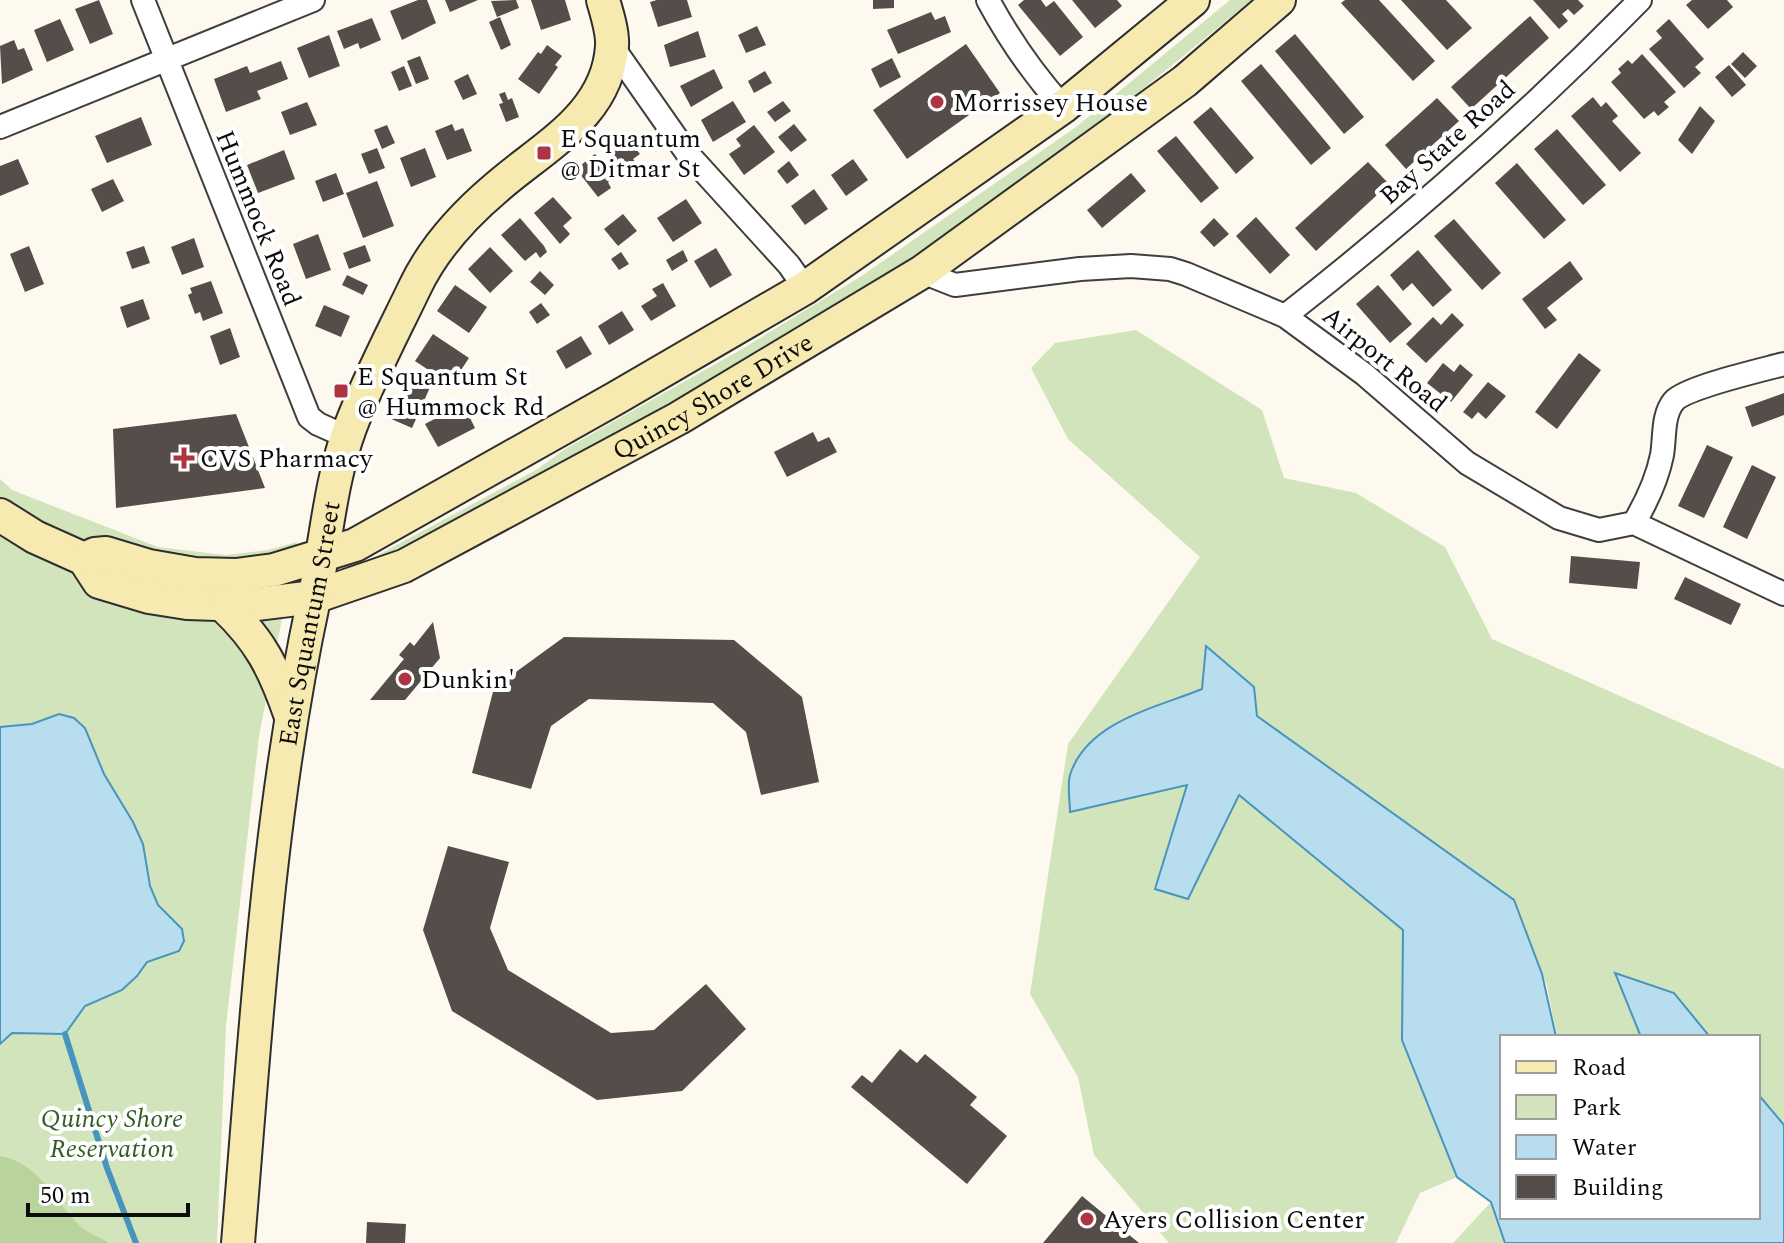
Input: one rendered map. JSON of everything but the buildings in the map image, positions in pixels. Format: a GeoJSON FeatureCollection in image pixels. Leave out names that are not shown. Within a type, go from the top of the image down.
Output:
{"type":"FeatureCollection","features":[{"type":"Feature","properties":{"kind":"main road","name":"East Squantum Street"},"geometry":{"type":"LineString","coordinates":[[238,1243],[262,955],[281,778],[319,557],[347,437],[424,268],[445,238],[498,186],[558,139],[585,113],[605,73],[612,46],[603,0]]}},
{"type":"Feature","properties":{"kind":"main road","name":"Quincy Shore Drive"},"geometry":{"type":"LineString","coordinates":[[84,559],[106,553],[149,566],[195,574],[236,575],[274,570],[355,545],[805,288],[1063,107],[1193,0]]}},
{"type":"Feature","properties":{"kind":"main road","name":"Quincy Shore Drive"},"geometry":{"type":"LineString","coordinates":[[0,515],[35,537],[84,559],[99,582],[162,599],[224,606],[266,604],[314,597],[404,566],[679,418],[922,272],[1185,81],[1279,0]]}},
{"type":"Feature","properties":{"kind":"main road"},"geometry":{"type":"LineString","coordinates":[[224,606],[261,646],[278,678],[291,715]]}},
{"type":"Feature","properties":{"kind":"street","name":"Hummock Road"},"geometry":{"type":"LineString","coordinates":[[143,0],[309,417],[347,437]]}},
{"type":"Feature","properties":{"kind":"street"},"geometry":{"type":"LineString","coordinates":[[0,127],[313,0]]}},
{"type":"Feature","properties":{"kind":"street"},"geometry":{"type":"LineString","coordinates":[[988,0],[1006,33],[1040,82],[1063,107]]}},
{"type":"Feature","properties":{"kind":"street","name":"Bay State Road"},"geometry":{"type":"LineString","coordinates":[[1285,316],[1361,257],[1421,204],[1583,57],[1640,0]]}},
{"type":"Feature","properties":{"kind":"street"},"geometry":{"type":"LineString","coordinates":[[612,46],[687,153],[789,265],[805,288]]}},
{"type":"Feature","properties":{"kind":"street","name":"Airport Road"},"geometry":{"type":"LineString","coordinates":[[922,272],[955,285],[1080,269],[1131,266],[1170,269],[1285,316],[1364,374],[1467,463],[1559,518],[1599,530],[1634,523]]}},
{"type":"Feature","properties":{"kind":"street"},"geometry":{"type":"LineString","coordinates":[[1784,364],[1698,389],[1674,401],[1667,416],[1662,455],[1650,496],[1634,523],[1784,594]]}},
{"type":"Feature","properties":{"kind":"green space"},"geometry":{"type":"Polygon","coordinates":[[[1230,0],[1252,0],[1084,137],[871,287],[624,432],[364,566],[363,563],[536,470],[565,449],[742,349],[863,275],[1076,127],[1230,0]]]}},
{"type":"Feature","properties":{"kind":"green space"},"geometry":{"type":"Polygon","coordinates":[[[1136,330],[1262,410],[1284,478],[1356,493],[1445,547],[1492,639],[1784,769],[1784,1125],[1760,1096],[1760,1035],[1708,1035],[1673,993],[1626,1002],[1640,1035],[1557,1035],[1547,986],[1513,900],[1257,716],[1207,646],[1202,689],[1116,723],[1187,785],[1156,889],[1188,899],[1238,795],[1404,930],[1402,1040],[1457,1177],[1420,1193],[1396,1243],[1169,1243],[1094,1155],[1078,1077],[1030,994],[1068,744],[1200,557],[1068,439],[1031,368],[1055,343],[1136,330]]]}},
{"type":"Feature","properties":{"kind":"green space","name":"Quincy Shore Reservation"},"geometry":{"type":"Polygon","coordinates":[[[0,479],[12,490],[158,547],[225,555],[268,550],[297,542],[259,736],[226,1026],[217,1243],[0,1243],[0,1044],[11,1033],[65,1034],[85,1006],[122,989],[147,962],[179,951],[182,929],[158,906],[150,886],[143,844],[104,774],[85,728],[48,718],[32,724],[0,727],[0,479]]]}},
{"type":"Feature","properties":{"kind":"green space"},"geometry":{"type":"Polygon","coordinates":[[[0,1156],[26,1166],[81,1227],[109,1243],[0,1243],[0,1156]]]}},
{"type":"Feature","properties":{"kind":"green space"},"geometry":{"type":"Polygon","coordinates":[[[1491,1202],[1505,1243],[1453,1243],[1491,1202]]]}},
{"type":"Feature","properties":{"kind":"water"},"geometry":{"type":"Polygon","coordinates":[[[1206,646],[1254,687],[1257,716],[1514,900],[1542,974],[1556,1035],[1500,1035],[1500,1219],[1760,1219],[1760,1096],[1784,1125],[1784,1243],[1505,1243],[1491,1202],[1457,1177],[1402,1040],[1403,930],[1239,795],[1188,899],[1155,889],[1187,785],[1070,812],[1070,775],[1091,741],[1125,719],[1202,689],[1206,646]]]}},
{"type":"Feature","properties":{"kind":"water"},"geometry":{"type":"Polygon","coordinates":[[[59,714],[74,718],[85,728],[104,774],[143,844],[150,886],[158,905],[182,929],[184,941],[179,951],[147,962],[122,990],[85,1006],[65,1034],[12,1033],[0,1044],[0,727],[32,724],[59,714]]]}},
{"type":"Feature","properties":{"kind":"water"},"geometry":{"type":"Polygon","coordinates":[[[1615,973],[1674,993],[1708,1035],[1640,1035],[1615,973]]]}},
{"type":"Feature","properties":{"kind":"waterway"},"geometry":{"type":"LineString","coordinates":[[65,1034],[107,1168],[136,1243]]}},
{"type":"Feature","properties":{"kind":"place","name":"Morrissey House"},"geometry":{"type":"Point","coordinates":[937,102]}},
{"type":"Feature","properties":{"kind":"place","name":"E Squantum @ Ditmar St"},"geometry":{"type":"Point","coordinates":[544,153]}},
{"type":"Feature","properties":{"kind":"place","name":"E Squantum St @ Hummock Rd"},"geometry":{"type":"Point","coordinates":[341,391]}},
{"type":"Feature","properties":{"kind":"place","name":"CVS Pharmacy"},"geometry":{"type":"Point","coordinates":[184,458]}},
{"type":"Feature","properties":{"kind":"place","name":"Dunkin'"},"geometry":{"type":"Point","coordinates":[405,679]}},
{"type":"Feature","properties":{"kind":"place","name":"Ayers Collision Center"},"geometry":{"type":"Point","coordinates":[1087,1219]}}]}
